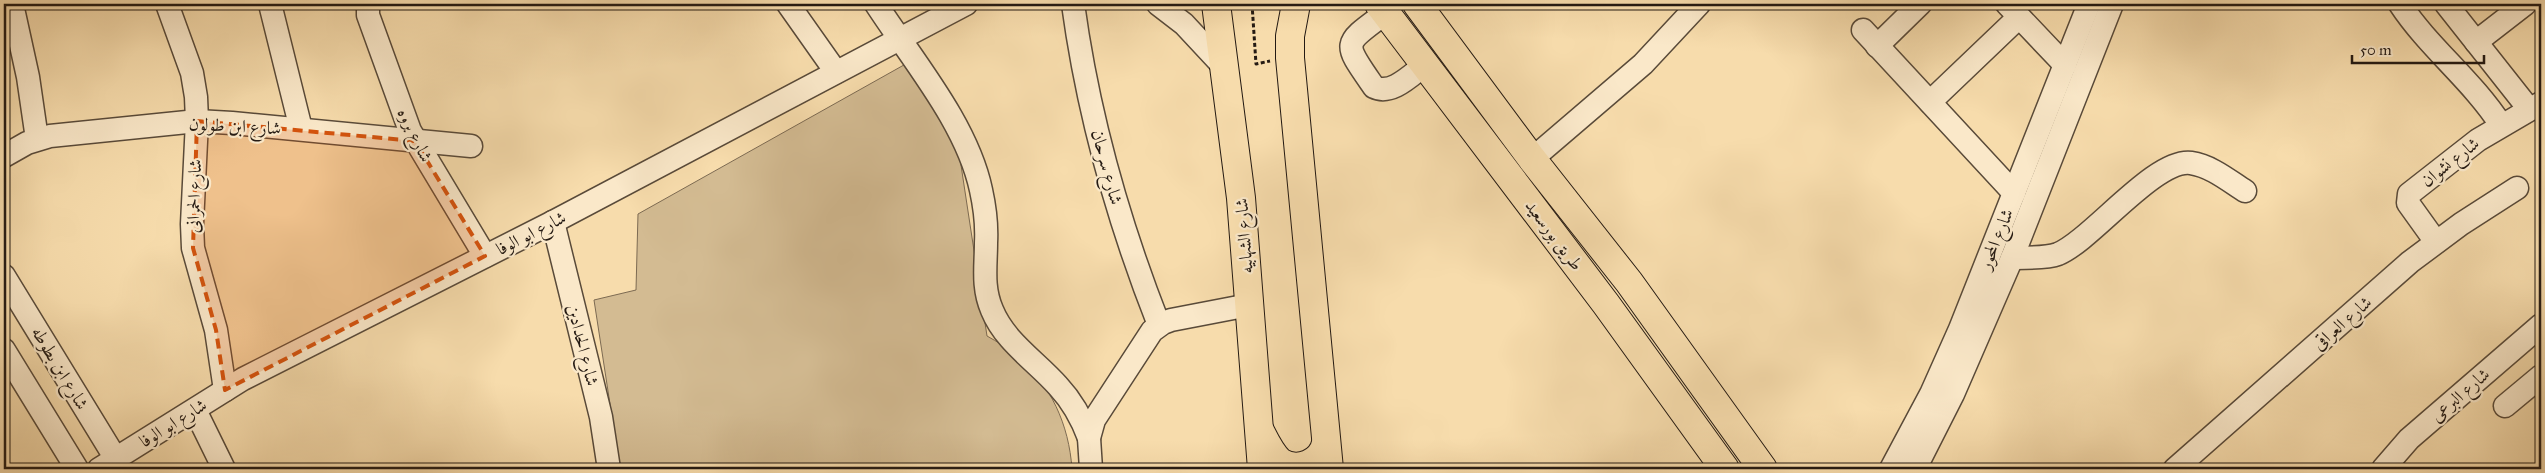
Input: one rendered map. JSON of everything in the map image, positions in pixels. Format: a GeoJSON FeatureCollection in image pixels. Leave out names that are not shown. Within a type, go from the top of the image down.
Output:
{"type":"FeatureCollection","features":[{"type":"Feature","properties":{"kind":"highway","name":"شارع الشهابيه"},"geometry":{"type":"LineString","coordinates":[[1216,4],[1241,198],[1257,426],[1262,469]]}},
{"type":"Feature","properties":{"kind":"highway"},"geometry":{"type":"LineString","coordinates":[[1296,4],[1290,36],[1290,58],[1329,469]]}},
{"type":"Feature","properties":{"kind":"highway","name":"طريق بورسعيد"},"geometry":{"type":"LineString","coordinates":[[1417,4],[1532,159],[1629,282],[1763,469]]}},
{"type":"Feature","properties":{"kind":"highway","name":"طريق بورسعيد"},"geometry":{"type":"LineString","coordinates":[[1383,8],[1606,304],[1725,469]]}},
{"type":"Feature","properties":{"kind":"highway"},"geometry":{"type":"LineString","coordinates":[[1606,304],[1622,303],[1630,290],[1629,282]]}},
{"type":"Feature","properties":{"kind":"highway"},"geometry":{"type":"LineString","coordinates":[[1646,362],[1647,348],[1651,342],[1657,339],[1671,340]]}},
{"type":"Feature","properties":{"kind":"highway"},"geometry":{"type":"LineString","coordinates":[[1257,426],[1273,454],[1290,467],[1301,468],[1316,461],[1323,453],[1326,443]]}},
{"type":"Feature","properties":{"kind":"street"},"geometry":{"type":"LineString","coordinates":[[12,4],[37,139]]}},
{"type":"Feature","properties":{"kind":"street","name":"شارع الحمرانى"},"geometry":{"type":"LineString","coordinates":[[167,4],[192,73],[197,122],[192,224],[193,248],[216,330],[225,390]]}},
{"type":"Feature","properties":{"kind":"street"},"geometry":{"type":"LineString","coordinates":[[270,4],[301,129]]}},
{"type":"Feature","properties":{"kind":"street","name":"شارع بروه"},"geometry":{"type":"LineString","coordinates":[[368,4],[368,15],[415,140],[485,256]]}},
{"type":"Feature","properties":{"kind":"street"},"geometry":{"type":"LineString","coordinates":[[788,4],[836,72]]}},
{"type":"Feature","properties":{"kind":"street"},"geometry":{"type":"LineString","coordinates":[[876,4],[953,121],[975,167],[985,216],[986,288],[994,315],[1010,338],[1063,392],[1080,417],[1089,438],[1091,469]]}},
{"type":"Feature","properties":{"kind":"street","name":"شارع ابو الوفا"},"geometry":{"type":"LineString","coordinates":[[108,464],[225,390],[553,222],[966,4]]}},
{"type":"Feature","properties":{"kind":"street","name":"شارع سرحان"},"geometry":{"type":"LineString","coordinates":[[1072,4],[1085,78],[1104,162],[1129,244],[1159,325]]}},
{"type":"Feature","properties":{"kind":"street"},"geometry":{"type":"LineString","coordinates":[[1158,4],[1184,24],[1225,68]]}},
{"type":"Feature","properties":{"kind":"street"},"geometry":{"type":"LineString","coordinates":[[1532,159],[1644,64],[1699,4]]}},
{"type":"Feature","properties":{"kind":"street"},"geometry":{"type":"LineString","coordinates":[[1920,4],[1870,38],[2014,194]]}},
{"type":"Feature","properties":{"kind":"street","name":"شارع المحور"},"geometry":{"type":"LineString","coordinates":[[1891,469],[1946,362],[2089,4]]}},
{"type":"Feature","properties":{"kind":"street","name":"شارع المحور"},"geometry":{"type":"LineString","coordinates":[[1915,469],[1953,394],[2012,258],[2112,4]]}},
{"type":"Feature","properties":{"kind":"street"},"geometry":{"type":"LineString","coordinates":[[2403,4],[2435,48],[2470,84],[2501,125]]}},
{"type":"Feature","properties":{"kind":"street"},"geometry":{"type":"LineString","coordinates":[[2446,4],[2470,34],[2535,106]]}},
{"type":"Feature","properties":{"kind":"street"},"geometry":{"type":"LineString","coordinates":[[2435,48],[2470,34],[2501,11],[2525,4]]}},
{"type":"Feature","properties":{"kind":"street"},"geometry":{"type":"LineString","coordinates":[[1383,8],[1355,35],[1350,48],[1351,54],[1374,87],[1380,90],[1394,86],[1426,64]]}},
{"type":"Feature","properties":{"kind":"street"},"geometry":{"type":"LineString","coordinates":[[1930,102],[2013,10],[2065,65]]}},
{"type":"Feature","properties":{"kind":"street","name":"شارع نشوان"},"geometry":{"type":"LineString","coordinates":[[2436,242],[2408,203],[2408,196],[2455,156],[2501,125],[2535,106]]}},
{"type":"Feature","properties":{"kind":"street","name":"شارع ابن طولون"},"geometry":{"type":"LineString","coordinates":[[4,156],[37,139],[62,134],[197,122],[301,129],[471,146]]}},
{"type":"Feature","properties":{"kind":"street"},"geometry":{"type":"LineString","coordinates":[[2012,258],[2056,254],[2071,247],[2111,211],[2174,165],[2190,162],[2210,168],[2244,191]]}},
{"type":"Feature","properties":{"kind":"street","name":"شارع العراقى"},"geometry":{"type":"LineString","coordinates":[[2175,469],[2398,273],[2436,242],[2517,188]]}},
{"type":"Feature","properties":{"kind":"street","name":"شارع الحدادين"},"geometry":{"type":"LineString","coordinates":[[553,222],[601,416],[609,469]]}},
{"type":"Feature","properties":{"kind":"street","name":"شارع ابن بطوطه"},"geometry":{"type":"LineString","coordinates":[[4,276],[108,464]]}},
{"type":"Feature","properties":{"kind":"street"},"geometry":{"type":"LineString","coordinates":[[1089,438],[1096,414],[1149,335],[1159,325],[1171,320],[1249,305]]}},
{"type":"Feature","properties":{"kind":"street","name":"شارع البرعى"},"geometry":{"type":"LineString","coordinates":[[2383,469],[2409,439],[2541,325]]}},
{"type":"Feature","properties":{"kind":"street"},"geometry":{"type":"LineString","coordinates":[[4,350],[77,469]]}},
{"type":"Feature","properties":{"kind":"street"},"geometry":{"type":"LineString","coordinates":[[2505,406],[2541,376]]}},
{"type":"Feature","properties":{"kind":"street"},"geometry":{"type":"LineString","coordinates":[[195,410],[224,469]]}},
{"type":"Feature","properties":{"kind":"path"},"geometry":{"type":"LineString","coordinates":[[1252,4],[1256,64],[1290,58]]}},
{"type":"Feature","properties":{"kind":"highlighted area"},"geometry":{"type":"Polygon","coordinates":[[[197,121],[415,141],[485,256],[225,390],[216,330],[193,248],[197,121]]]}},
{"type":"Feature","properties":{"kind":"shaded area"},"geometry":{"type":"Polygon","coordinates":[[[911,61],[957,139],[987,336],[1006,347],[1028,366],[1048,392],[1056,406],[1067,437],[1072,469],[620,469],[594,300],[636,290],[638,214],[911,61]]]}}]}
